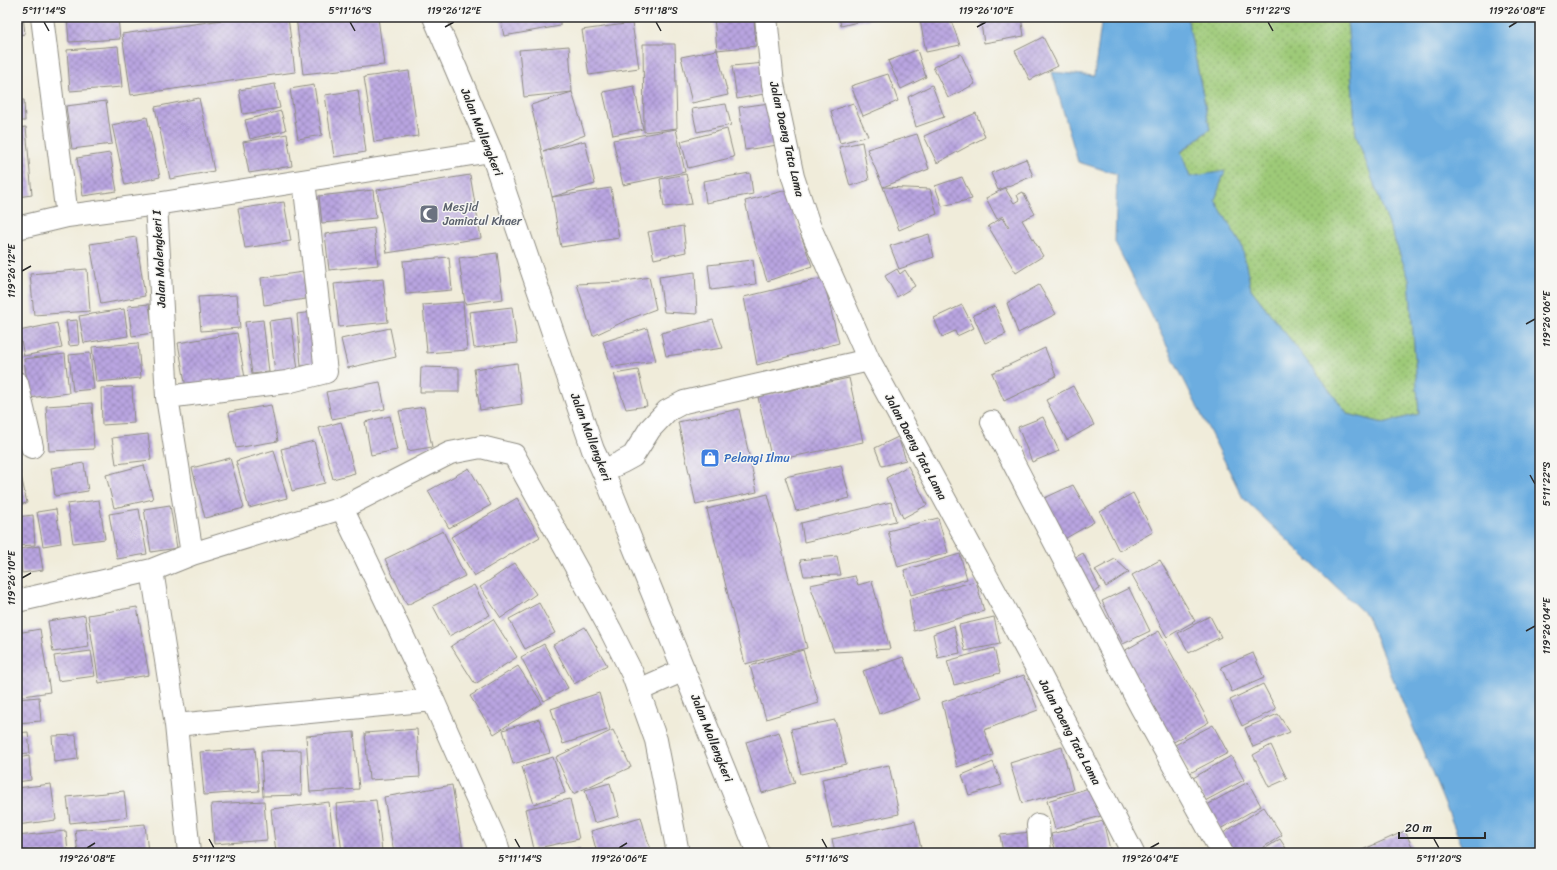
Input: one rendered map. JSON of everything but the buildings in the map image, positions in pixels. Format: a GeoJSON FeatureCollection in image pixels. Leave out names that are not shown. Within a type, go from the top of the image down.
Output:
{"type":"FeatureCollection","features":[{"type":"Feature","properties":{"kind":"street"},"geometry":{"type":"LineString","coordinates":[[42,17],[67,216]]}},
{"type":"Feature","properties":{"kind":"street","name":"Jalan Mallengkeri"},"geometry":{"type":"LineString","coordinates":[[434,17],[491,151],[593,450],[603,470],[758,853]]}},
{"type":"Feature","properties":{"kind":"street","name":"Jalan Daeng Tata Lama"},"geometry":{"type":"LineString","coordinates":[[766,17],[773,84],[793,177],[809,225],[869,360],[1036,667],[1133,853]]}},
{"type":"Feature","properties":{"kind":"street","name":"Jalan Malengkeri I"},"geometry":{"type":"LineString","coordinates":[[192,554],[168,397],[156,204],[491,151]]}},
{"type":"Feature","properties":{"kind":"street"},"geometry":{"type":"LineString","coordinates":[[168,397],[287,382],[326,372],[304,181]]}},
{"type":"Feature","properties":{"kind":"street"},"geometry":{"type":"LineString","coordinates":[[17,228],[67,216],[156,204]]}},
{"type":"Feature","properties":{"kind":"street"},"geometry":{"type":"LineString","coordinates":[[603,470],[633,456],[650,429],[667,411],[684,402],[869,360]]}},
{"type":"Feature","properties":{"kind":"street"},"geometry":{"type":"LineString","coordinates":[[17,383],[32,447]]}},
{"type":"Feature","properties":{"kind":"street"},"geometry":{"type":"LineString","coordinates":[[992,422],[1141,707],[1222,853]]}},
{"type":"Feature","properties":{"kind":"street"},"geometry":{"type":"LineString","coordinates":[[17,601],[152,570],[192,554],[342,508],[450,453],[481,447],[514,454],[610,629],[639,690],[656,740],[678,853]]}},
{"type":"Feature","properties":{"kind":"street"},"geometry":{"type":"LineString","coordinates":[[342,508],[433,700],[496,842],[499,853]]}},
{"type":"Feature","properties":{"kind":"street"},"geometry":{"type":"LineString","coordinates":[[152,570],[176,725],[189,853]]}},
{"type":"Feature","properties":{"kind":"street"},"geometry":{"type":"LineString","coordinates":[[639,690],[684,670]]}},
{"type":"Feature","properties":{"kind":"street"},"geometry":{"type":"LineString","coordinates":[[176,725],[433,700]]}},
{"type":"Feature","properties":{"kind":"street"},"geometry":{"type":"LineString","coordinates":[[1038,825],[1040,853]]}},
{"type":"Feature","properties":{"kind":"green space"},"geometry":{"type":"Polygon","coordinates":[[[1187,17],[1347,17],[1356,135],[1409,279],[1419,414],[1383,423],[1348,414],[1251,289],[1242,246],[1215,200],[1190,177],[1181,153],[1210,129],[1187,17]]]}},
{"type":"Feature","properties":{"kind":"water"},"geometry":{"type":"Polygon","coordinates":[[[1102,17],[1187,17],[1210,129],[1181,152],[1190,177],[1225,171],[1215,200],[1242,246],[1251,289],[1348,414],[1383,423],[1419,414],[1409,279],[1356,135],[1347,17],[1540,17],[1540,853],[1465,853],[1367,616],[1243,498],[1115,242],[1117,174],[1078,162],[1052,72],[1094,76],[1102,17]]]}},
{"type":"Feature","properties":{"kind":"place","name":"Mesjid Jamiatul Khaer"},"geometry":{"type":"Point","coordinates":[429,214]}},
{"type":"Feature","properties":{"kind":"place","name":"Pelangi Ilmu"},"geometry":{"type":"Point","coordinates":[710,458]}}]}
